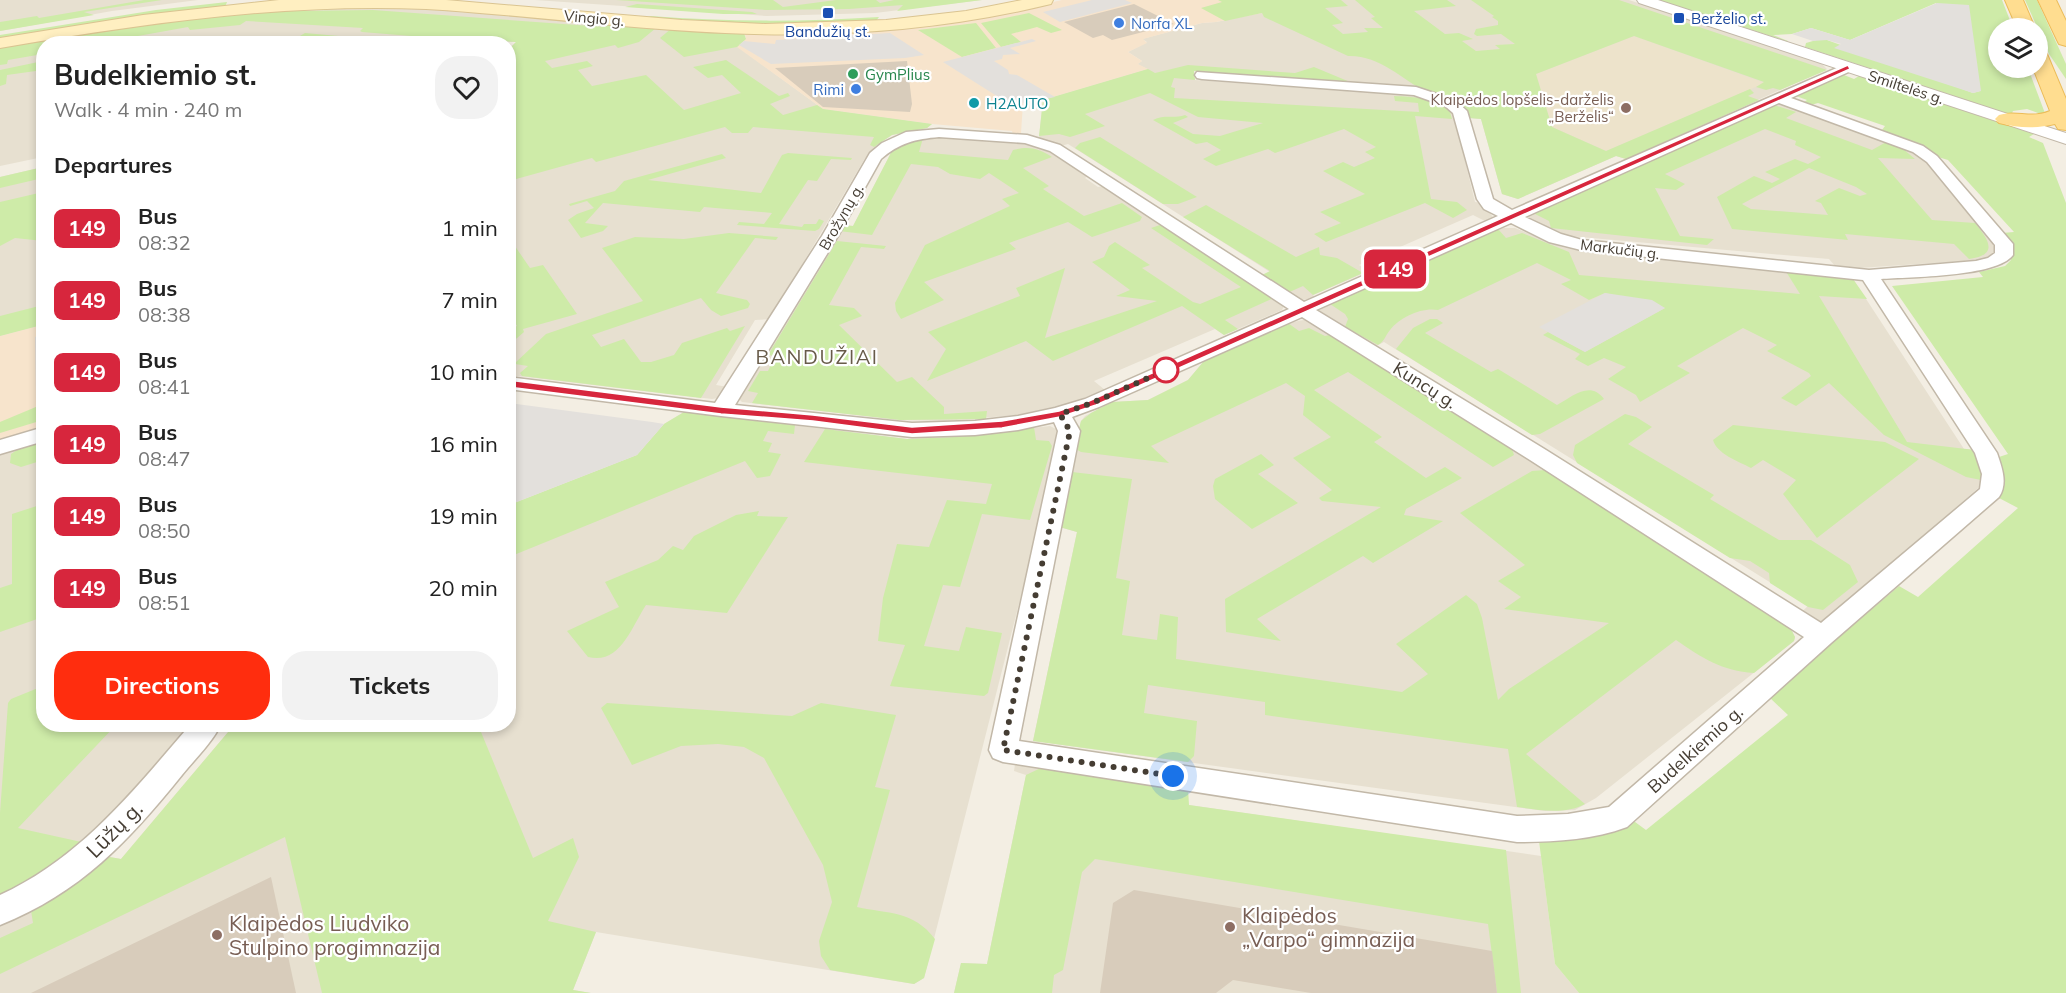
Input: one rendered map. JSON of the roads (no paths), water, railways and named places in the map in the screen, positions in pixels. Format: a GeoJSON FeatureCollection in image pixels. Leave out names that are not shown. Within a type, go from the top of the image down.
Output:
{"type":"FeatureCollection","features":[{"type":"Feature","properties":{"kind":"main road"},"geometry":{"type":"LineString","coordinates":[[0,34],[117,14],[223,0]]}},
{"type":"Feature","properties":{"kind":"main road","name":"Vingio g."},"geometry":{"type":"LineString","coordinates":[[501,0],[563,10]]}},
{"type":"Feature","properties":{"kind":"main road","name":"Vingio g."},"geometry":{"type":"LineString","coordinates":[[891,19],[994,0]]}},
{"type":"Feature","properties":{"kind":"main road","name":"Vingio g."},"geometry":{"type":"LineString","coordinates":[[41,36],[146,18],[296,3],[405,3],[563,10],[771,29],[970,15],[1045,0]]}},
{"type":"Feature","properties":{"kind":"main road"},"geometry":{"type":"LineString","coordinates":[[2014,0],[2022,18]]}},
{"type":"Feature","properties":{"kind":"main road"},"geometry":{"type":"LineString","coordinates":[[2047,0],[2066,40]]}},
{"type":"Feature","properties":{"kind":"main road","name":"Vingio g."},"geometry":{"type":"LineString","coordinates":[[0,43],[36,37]]}},
{"type":"Feature","properties":{"kind":"main road"},"geometry":{"type":"LineString","coordinates":[[2006,119],[2041,122],[2064,119],[2047,78]]}},
{"type":"Feature","properties":{"kind":"street","name":"Smiltelės g."},"geometry":{"type":"LineString","coordinates":[[1644,0],[2066,139]]}},
{"type":"Feature","properties":{"kind":"street"},"geometry":{"type":"LineString","coordinates":[[516,384],[721,410],[912,430],[993,426],[1060,414],[1092,403],[1848,67]]}},
{"type":"Feature","properties":{"kind":"street","name":"Markučių g."},"geometry":{"type":"LineString","coordinates":[[1202,75],[1416,91],[1450,103],[1461,111],[1485,199],[1490,206],[1555,238],[1581,245],[1869,275]]}},
{"type":"Feature","properties":{"kind":"street"},"geometry":{"type":"LineString","coordinates":[[1779,98],[1918,149],[1932,159],[2004,244],[2004,255],[1994,262],[1869,275]]}},
{"type":"Feature","properties":{"kind":"street","name":"Brožynų g."},"geometry":{"type":"LineString","coordinates":[[721,410],[830,236],[875,156],[899,139],[927,133],[1027,139]]}},
{"type":"Feature","properties":{"kind":"street","name":"Kuncų g."},"geometry":{"type":"LineString","coordinates":[[1027,139],[1055,148],[1303,310],[1538,454],[1822,636]]}},
{"type":"Feature","properties":{"kind":"street","name":"Budelkiemio g."},"geometry":{"type":"LineString","coordinates":[[1060,414],[1070,431],[1003,750],[1517,828],[1556,829],[1587,826],[1617,818],[1822,636],[1991,492],[1994,474],[1986,453],[1869,275]]}},
{"type":"Feature","properties":{"kind":"street"},"geometry":{"type":"LineString","coordinates":[[0,447],[36,436]]}},
{"type":"Feature","properties":{"kind":"street","name":"Lūžų g."},"geometry":{"type":"LineString","coordinates":[[0,910],[19,902],[72,870],[121,826],[201,732]]}},
{"type":"Feature","properties":{"kind":"place","name":"Bandužių st."},"geometry":{"type":"Point","coordinates":[828,13]}},
{"type":"Feature","properties":{"kind":"place","name":"Berželio st."},"geometry":{"type":"Point","coordinates":[1679,18]}},
{"type":"Feature","properties":{"kind":"place","name":"Norfa XL"},"geometry":{"type":"Point","coordinates":[1119,23]}},
{"type":"Feature","properties":{"kind":"place","name":"GymPlius"},"geometry":{"type":"Point","coordinates":[853,74]}},
{"type":"Feature","properties":{"kind":"place","name":"Rimi"},"geometry":{"type":"Point","coordinates":[856,89]}},
{"type":"Feature","properties":{"kind":"place","name":"H2AUTO"},"geometry":{"type":"Point","coordinates":[974,103]}},
{"type":"Feature","properties":{"kind":"place","name":"Klaipėdos lopšelis-darželis „Berželis“"},"geometry":{"type":"Point","coordinates":[1626,108]}},
{"type":"Feature","properties":{"kind":"place","name":"Klaipėdos „Varpo“ gimnazija"},"geometry":{"type":"Point","coordinates":[1230,927]}},
{"type":"Feature","properties":{"kind":"place","name":"Klaipėdos Liudviko Stulpino progimnazija"},"geometry":{"type":"Point","coordinates":[217,935]}},
{"type":"Feature","properties":{"kind":"district","name":"BANDUŽIAI"},"geometry":{"type":"Point","coordinates":[817,356]}}]}
